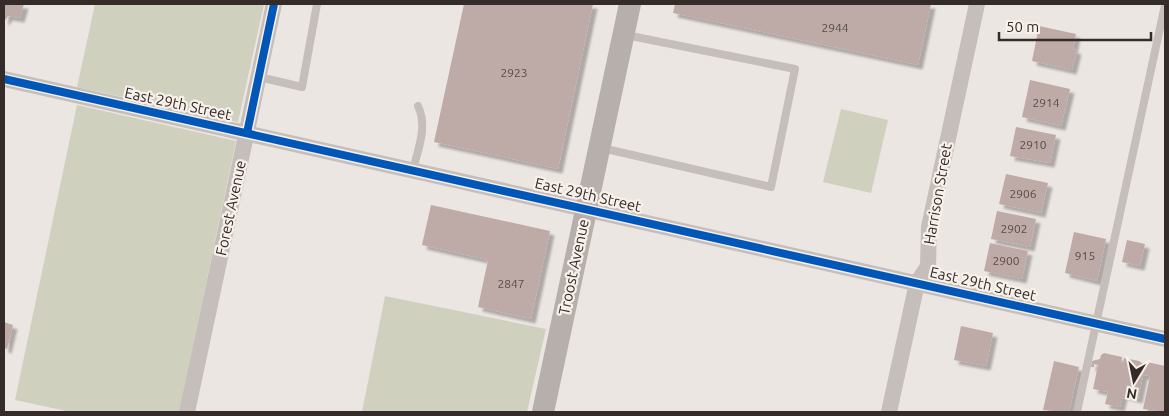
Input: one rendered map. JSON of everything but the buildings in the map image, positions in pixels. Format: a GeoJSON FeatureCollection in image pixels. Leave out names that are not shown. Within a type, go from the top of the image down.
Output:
{"type":"FeatureCollection","features":[{"type":"Feature","properties":{"kind":"main road","name":"Troost Avenue"},"geometry":{"type":"LineString","coordinates":[[543,412],[630,4]]}},
{"type":"Feature","properties":{"kind":"street","name":"Forest Avenue"},"geometry":{"type":"LineString","coordinates":[[187,412],[274,4]]}},
{"type":"Feature","properties":{"kind":"street","name":"Harrison Street"},"geometry":{"type":"LineString","coordinates":[[889,412],[917,283],[928,266],[929,227],[977,4]]}},
{"type":"Feature","properties":{"kind":"street","name":"East 29th Street"},"geometry":{"type":"LineString","coordinates":[[4,79],[1165,339]]}},
{"type":"Feature","properties":{"kind":"lane"},"geometry":{"type":"LineString","coordinates":[[259,77],[302,87],[318,4]]}},
{"type":"Feature","properties":{"kind":"lane"},"geometry":{"type":"LineString","coordinates":[[1076,412],[1165,6]]}},
{"type":"Feature","properties":{"kind":"lane"},"geometry":{"type":"LineString","coordinates":[[600,148],[771,187],[795,69],[624,34]]}},
{"type":"Feature","properties":{"kind":"lane"},"geometry":{"type":"LineString","coordinates":[[413,170],[423,127],[423,117],[418,106]]}},
{"type":"Feature","properties":{"kind":"green space"},"geometry":{"type":"Polygon","coordinates":[[[95,4],[264,4],[238,122],[77,87],[95,4]]]}},
{"type":"Feature","properties":{"kind":"green space"},"geometry":{"type":"Polygon","coordinates":[[[77,105],[236,141],[179,412],[71,412],[15,400],[77,105]]]}},
{"type":"Feature","properties":{"kind":"green space"},"geometry":{"type":"Polygon","coordinates":[[[841,109],[888,120],[871,193],[823,182],[841,109]]]}},
{"type":"Feature","properties":{"kind":"green space"},"geometry":{"type":"Polygon","coordinates":[[[385,296],[546,329],[527,412],[362,412],[385,296]]]}},
{"type":"Feature","properties":{"kind":"cycle path"},"geometry":{"type":"LineString","coordinates":[[247,133],[274,4]]}},
{"type":"Feature","properties":{"kind":"cycle path"},"geometry":{"type":"LineString","coordinates":[[4,79],[1165,339]]}}]}
